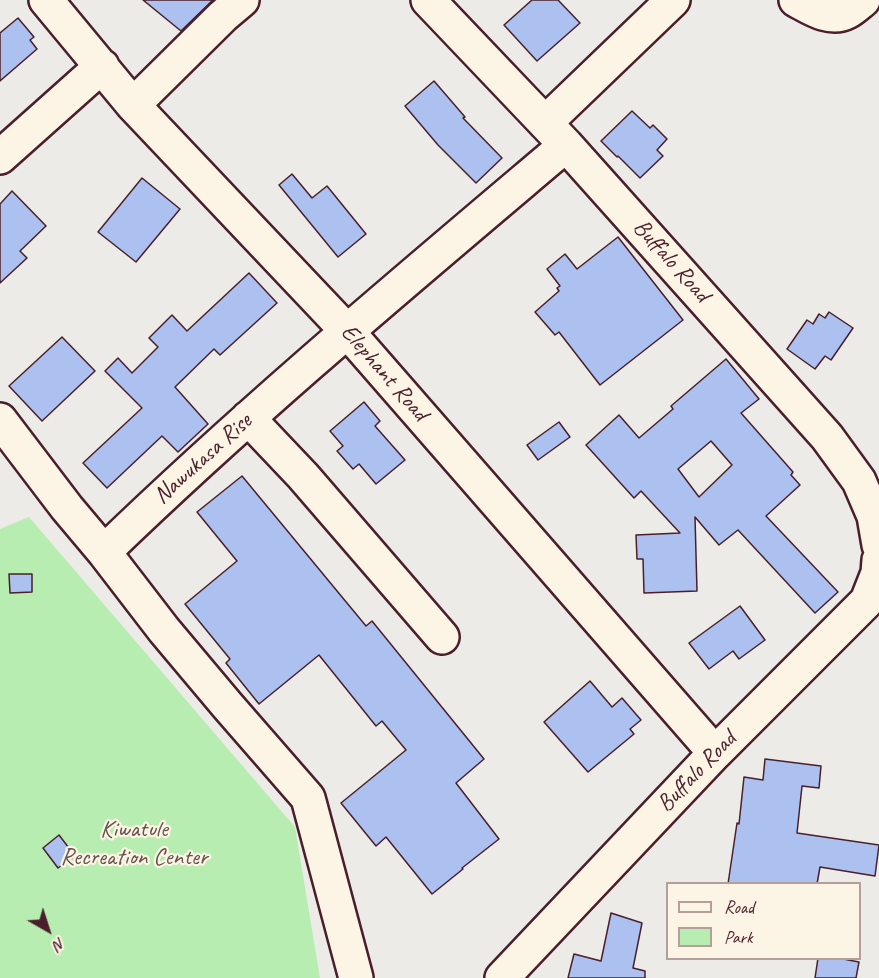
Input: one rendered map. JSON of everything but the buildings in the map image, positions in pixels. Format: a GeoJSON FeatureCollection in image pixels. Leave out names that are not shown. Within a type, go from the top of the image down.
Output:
{"type":"FeatureCollection","features":[{"type":"Feature","properties":{"kind":"street","name":"Elephant Road"},"geometry":{"type":"LineString","coordinates":[[46,0],[133,105],[347,331],[714,753]]}},
{"type":"Feature","properties":{"kind":"street"},"geometry":{"type":"LineString","coordinates":[[133,105],[242,0]]}},
{"type":"Feature","properties":{"kind":"street","name":"Buffalo Road"},"geometry":{"type":"LineString","coordinates":[[428,0],[555,134],[827,437],[859,481],[874,516],[879,545]]}},
{"type":"Feature","properties":{"kind":"street","name":"Nawukasa Rise"},"geometry":{"type":"LineString","coordinates":[[104,552],[175,483],[347,331],[555,134],[673,0]]}},
{"type":"Feature","properties":{"kind":"street"},"geometry":{"type":"LineString","coordinates":[[796,0],[817,11],[832,15],[846,13],[863,0]]}},
{"type":"Feature","properties":{"kind":"street"},"geometry":{"type":"LineString","coordinates":[[0,157],[102,66]]}},
{"type":"Feature","properties":{"kind":"street"},"geometry":{"type":"LineString","coordinates":[[248,418],[303,476],[442,637]]}},
{"type":"Feature","properties":{"kind":"street"},"geometry":{"type":"LineString","coordinates":[[0,420],[164,630],[308,798],[356,978]]}},
{"type":"Feature","properties":{"kind":"street","name":"Buffalo Road"},"geometry":{"type":"LineString","coordinates":[[502,978],[714,753],[867,601],[878,573],[879,560]]}},
{"type":"Feature","properties":{"kind":"green space","name":"Kiwatule Recreation Center"},"geometry":{"type":"Polygon","coordinates":[[[29,517],[295,827],[320,978],[0,978],[0,529],[29,517]]]}}]}
